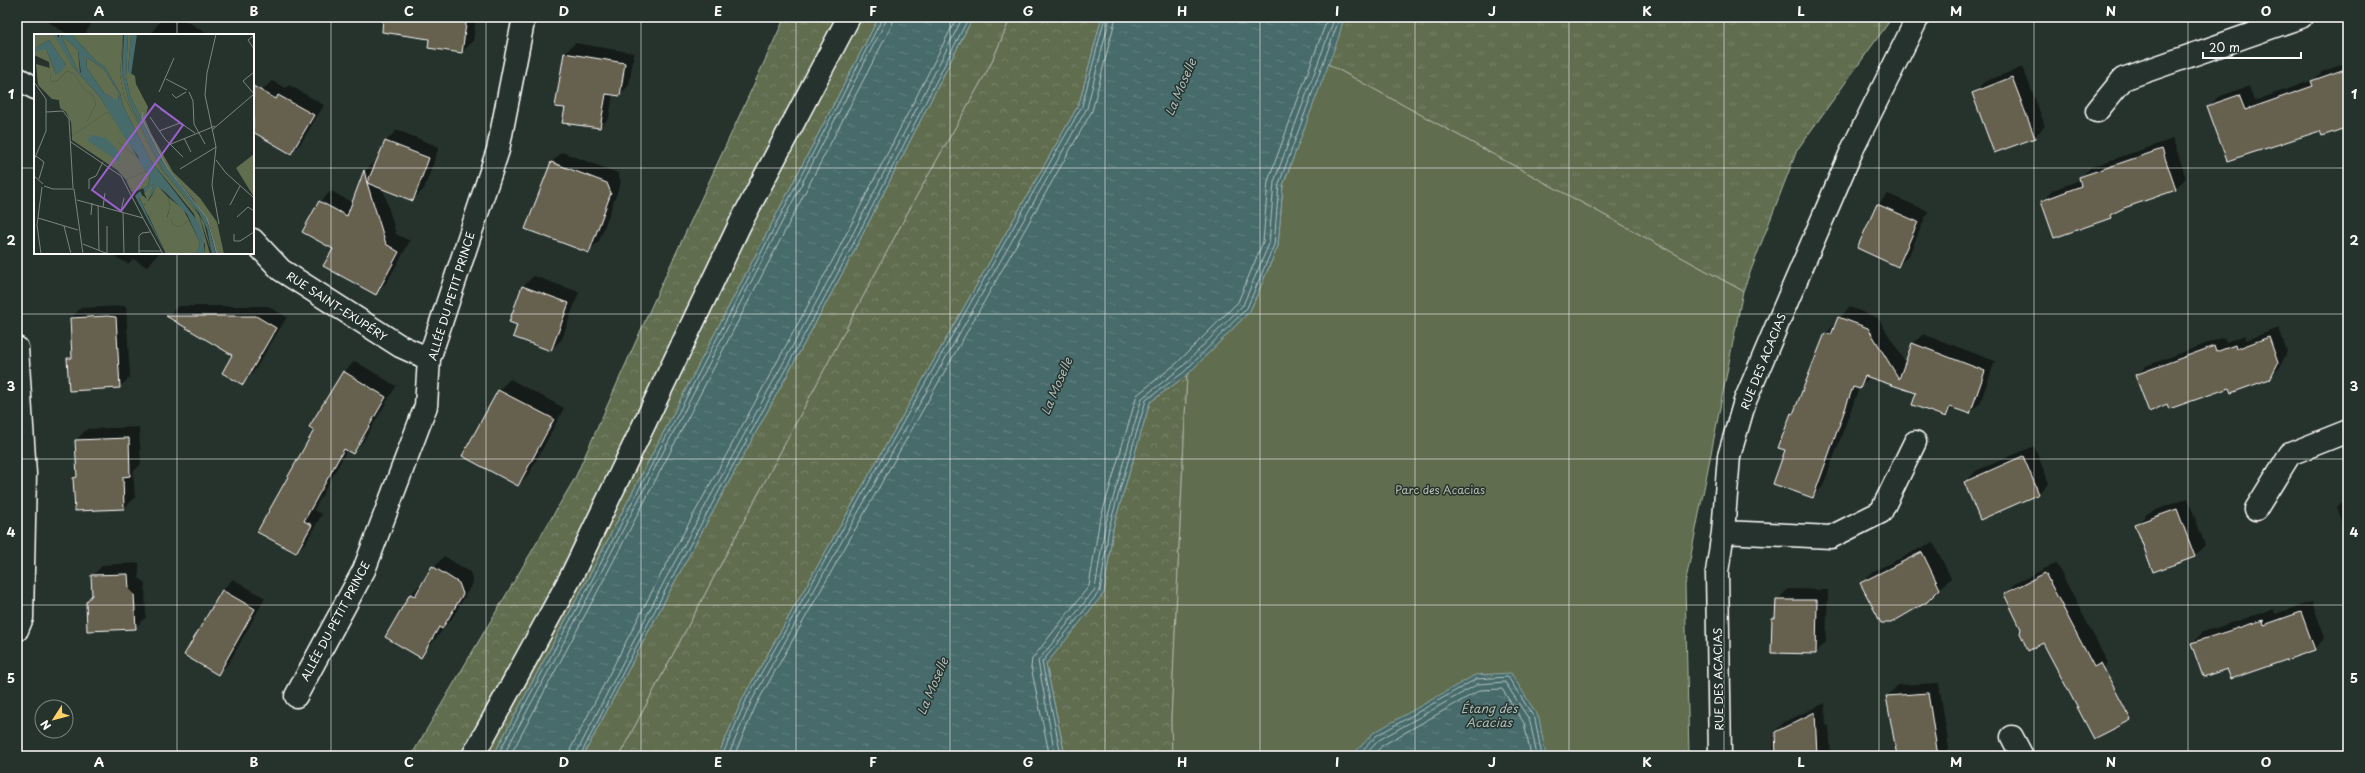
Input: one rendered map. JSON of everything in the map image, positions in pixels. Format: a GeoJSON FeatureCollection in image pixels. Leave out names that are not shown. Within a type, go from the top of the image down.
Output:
{"type":"FeatureCollection","features":[{"type":"Feature","properties":{"kind":"street","name":"ALLÉE DU PETIT PRINCE"},"geometry":{"type":"LineString","coordinates":[[296,696],[364,570],[426,406],[429,359],[498,150],[524,17]]}},
{"type":"Feature","properties":{"kind":"street"},"geometry":{"type":"LineString","coordinates":[[472,756],[570,577],[741,222],[849,17]]}},
{"type":"Feature","properties":{"kind":"street","name":"RUE DES ACACIAS"},"geometry":{"type":"LineString","coordinates":[[1720,756],[1717,572],[1723,532],[1729,456],[1745,401],[1853,148],[1918,17]]}},
{"type":"Feature","properties":{"kind":"street"},"geometry":{"type":"LineString","coordinates":[[2097,111],[2123,80],[2301,17]]}},
{"type":"Feature","properties":{"kind":"street"},"geometry":{"type":"LineString","coordinates":[[17,78],[34,87]]}},
{"type":"Feature","properties":{"kind":"street","name":"RUE SAINT-EXUPÉRY"},"geometry":{"type":"LineString","coordinates":[[254,241],[281,270],[400,346],[429,359]]}},
{"type":"Feature","properties":{"kind":"street"},"geometry":{"type":"LineString","coordinates":[[17,348],[26,474],[20,624]]}},
{"type":"Feature","properties":{"kind":"street"},"geometry":{"type":"LineString","coordinates":[[2256,509],[2290,454],[2348,431]]}},
{"type":"Feature","properties":{"kind":"street"},"geometry":{"type":"LineString","coordinates":[[1723,532],[1831,537],[1881,512],[1915,442]]}},
{"type":"Feature","properties":{"kind":"street"},"geometry":{"type":"LineString","coordinates":[[2012,737],[2022,756]]}},
{"type":"Feature","properties":{"kind":"green space"},"geometry":{"type":"Polygon","coordinates":[[[785,17],[879,17],[588,578],[493,756],[411,756],[575,478],[653,303],[785,17]]]}},
{"type":"Feature","properties":{"kind":"green space"},"geometry":{"type":"Polygon","coordinates":[[[973,17],[1011,17],[990,66],[915,199],[619,756],[583,756],[673,585],[849,261],[973,17]]]}},
{"type":"Feature","properties":{"kind":"green space"},"geometry":{"type":"Polygon","coordinates":[[[1011,17],[1102,17],[1079,104],[744,696],[718,756],[619,756],[915,199],[990,66],[1011,17]]]}},
{"type":"Feature","properties":{"kind":"green space"},"geometry":{"type":"Polygon","coordinates":[[[1344,17],[1880,17],[1889,22],[1797,150],[1743,291],[1328,64],[1344,17]]]}},
{"type":"Feature","properties":{"kind":"green space","name":"Parc des Acacias"},"geometry":{"type":"Polygon","coordinates":[[[1328,64],[1743,291],[1685,585],[1689,756],[1172,756],[1171,720],[1187,375],[1250,311],[1278,246],[1283,185],[1328,64]]]}},
{"type":"Feature","properties":{"kind":"green space"},"geometry":{"type":"Polygon","coordinates":[[[1187,375],[1171,720],[1172,756],[1061,756],[1064,751],[1046,664],[1104,593],[1113,528],[1150,402],[1187,375]]]}},
{"type":"Feature","properties":{"kind":"water"},"geometry":{"type":"Polygon","coordinates":[[[879,17],[973,17],[849,261],[673,585],[583,756],[493,756],[588,578],[879,17]]]}},
{"type":"Feature","properties":{"kind":"water","name":"La Moselle"},"geometry":{"type":"Polygon","coordinates":[[[1102,17],[1344,17],[1338,39],[1283,185],[1278,246],[1250,311],[1187,375],[1150,402],[1113,528],[1104,593],[1046,664],[1064,752],[1060,756],[718,756],[744,696],[1079,104],[1102,17]]]}},
{"type":"Feature","properties":{"kind":"water","name":"Étang des Acacias"},"geometry":{"type":"Polygon","coordinates":[[[1511,673],[1539,718],[1546,756],[1352,756],[1373,733],[1475,675],[1511,673]]]}},
{"type":"Feature","properties":{"kind":"building"},"geometry":{"type":"Polygon","coordinates":[[[383,17],[467,17],[462,53],[428,48],[429,39],[382,32],[383,17]]]}},
{"type":"Feature","properties":{"kind":"building"},"geometry":{"type":"Polygon","coordinates":[[[564,53],[625,63],[620,96],[606,94],[600,128],[562,123],[565,108],[555,107],[564,53]]]}},
{"type":"Feature","properties":{"kind":"building"},"geometry":{"type":"Polygon","coordinates":[[[2348,68],[2348,127],[2322,136],[2320,131],[2227,161],[2207,106],[2239,95],[2245,110],[2313,86],[2311,81],[2348,68]]]}},
{"type":"Feature","properties":{"kind":"building"},"geometry":{"type":"Polygon","coordinates":[[[2012,77],[2035,138],[1994,153],[1972,93],[2012,77]]]}},
{"type":"Feature","properties":{"kind":"building"},"geometry":{"type":"Polygon","coordinates":[[[254,87],[276,99],[278,95],[314,115],[291,154],[254,133],[254,87]]]}},
{"type":"Feature","properties":{"kind":"building"},"geometry":{"type":"Polygon","coordinates":[[[385,141],[429,158],[413,201],[367,183],[385,141]]]}},
{"type":"Feature","properties":{"kind":"building"},"geometry":{"type":"Polygon","coordinates":[[[2162,149],[2176,190],[2124,208],[2110,215],[2111,218],[2054,238],[2041,201],[2081,186],[2079,177],[2162,149]]]}},
{"type":"Feature","properties":{"kind":"building"},"geometry":{"type":"Polygon","coordinates":[[[551,162],[607,183],[611,193],[589,253],[525,229],[551,162]]]}},
{"type":"Feature","properties":{"kind":"building"},"geometry":{"type":"Polygon","coordinates":[[[364,170],[386,244],[399,252],[376,295],[323,266],[333,249],[302,232],[319,201],[347,216],[364,170]]]}},
{"type":"Feature","properties":{"kind":"building"},"geometry":{"type":"Polygon","coordinates":[[[1877,204],[1918,222],[1898,267],[1857,248],[1877,204]]]}},
{"type":"Feature","properties":{"kind":"building"},"geometry":{"type":"Polygon","coordinates":[[[522,286],[569,303],[551,351],[513,337],[517,325],[509,322],[522,286]]]}},
{"type":"Feature","properties":{"kind":"building"},"geometry":{"type":"Polygon","coordinates":[[[166,316],[256,316],[276,328],[243,385],[222,373],[232,355],[166,316]]]}},
{"type":"Feature","properties":{"kind":"building"},"geometry":{"type":"Polygon","coordinates":[[[116,317],[120,388],[69,391],[67,358],[72,358],[70,318],[116,317]]]}},
{"type":"Feature","properties":{"kind":"building"},"geometry":{"type":"Polygon","coordinates":[[[1838,317],[1868,328],[1899,379],[1912,343],[1985,371],[1970,414],[1950,407],[1946,417],[1912,405],[1916,393],[1865,376],[1860,389],[1853,387],[1813,498],[1773,484],[1785,450],[1778,448],[1791,413],[1793,414],[1825,333],[1831,335],[1838,317]]]}},
{"type":"Feature","properties":{"kind":"building"},"geometry":{"type":"Polygon","coordinates":[[[2269,337],[2278,363],[2270,379],[2231,393],[2229,388],[2169,409],[2167,404],[2149,412],[2135,375],[2214,346],[2216,352],[2235,345],[2236,349],[2269,337]]]}},
{"type":"Feature","properties":{"kind":"building"},"geometry":{"type":"Polygon","coordinates":[[[343,371],[386,397],[353,454],[344,449],[304,521],[312,525],[296,553],[257,532],[314,430],[309,427],[343,371]]]}},
{"type":"Feature","properties":{"kind":"building"},"geometry":{"type":"Polygon","coordinates":[[[498,390],[554,419],[518,486],[462,456],[498,390]]]}},
{"type":"Feature","properties":{"kind":"building"},"geometry":{"type":"Polygon","coordinates":[[[129,438],[130,476],[123,477],[124,509],[75,511],[73,478],[77,477],[75,440],[129,438]]]}},
{"type":"Feature","properties":{"kind":"building"},"geometry":{"type":"Polygon","coordinates":[[[2023,456],[2039,494],[1980,520],[1964,482],[2023,456]]]}},
{"type":"Feature","properties":{"kind":"building"},"geometry":{"type":"Polygon","coordinates":[[[2177,509],[2195,557],[2153,572],[2135,524],[2177,509]]]}},
{"type":"Feature","properties":{"kind":"building"},"geometry":{"type":"Polygon","coordinates":[[[1922,552],[1940,589],[1927,602],[1891,623],[1881,623],[1860,583],[1922,552]]]}},
{"type":"Feature","properties":{"kind":"building"},"geometry":{"type":"Polygon","coordinates":[[[432,566],[459,583],[463,594],[442,629],[439,627],[421,658],[385,637],[410,594],[415,596],[432,566]]]}},
{"type":"Feature","properties":{"kind":"building"},"geometry":{"type":"Polygon","coordinates":[[[2045,573],[2094,667],[2101,663],[2131,720],[2094,739],[2043,643],[2028,651],[2020,633],[2021,629],[2004,594],[2045,573]]]}},
{"type":"Feature","properties":{"kind":"building"},"geometry":{"type":"Polygon","coordinates":[[[128,574],[129,589],[134,594],[136,629],[87,631],[86,602],[92,595],[91,575],[128,574]]]}},
{"type":"Feature","properties":{"kind":"building"},"geometry":{"type":"Polygon","coordinates":[[[222,590],[255,609],[218,675],[184,655],[222,590]]]}},
{"type":"Feature","properties":{"kind":"building"},"geometry":{"type":"Polygon","coordinates":[[[1776,600],[1817,600],[1816,654],[1771,653],[1772,618],[1775,618],[1776,600]]]}},
{"type":"Feature","properties":{"kind":"building"},"geometry":{"type":"Polygon","coordinates":[[[2301,612],[2315,650],[2231,679],[2227,669],[2203,677],[2191,643],[2263,620],[2264,625],[2301,612]]]}},
{"type":"Feature","properties":{"kind":"building"},"geometry":{"type":"Polygon","coordinates":[[[1928,693],[1938,756],[1897,756],[1886,696],[1928,693]]]}},
{"type":"Feature","properties":{"kind":"building"},"geometry":{"type":"Polygon","coordinates":[[[1815,712],[1817,756],[1776,756],[1775,732],[1815,712]]]}}]}
